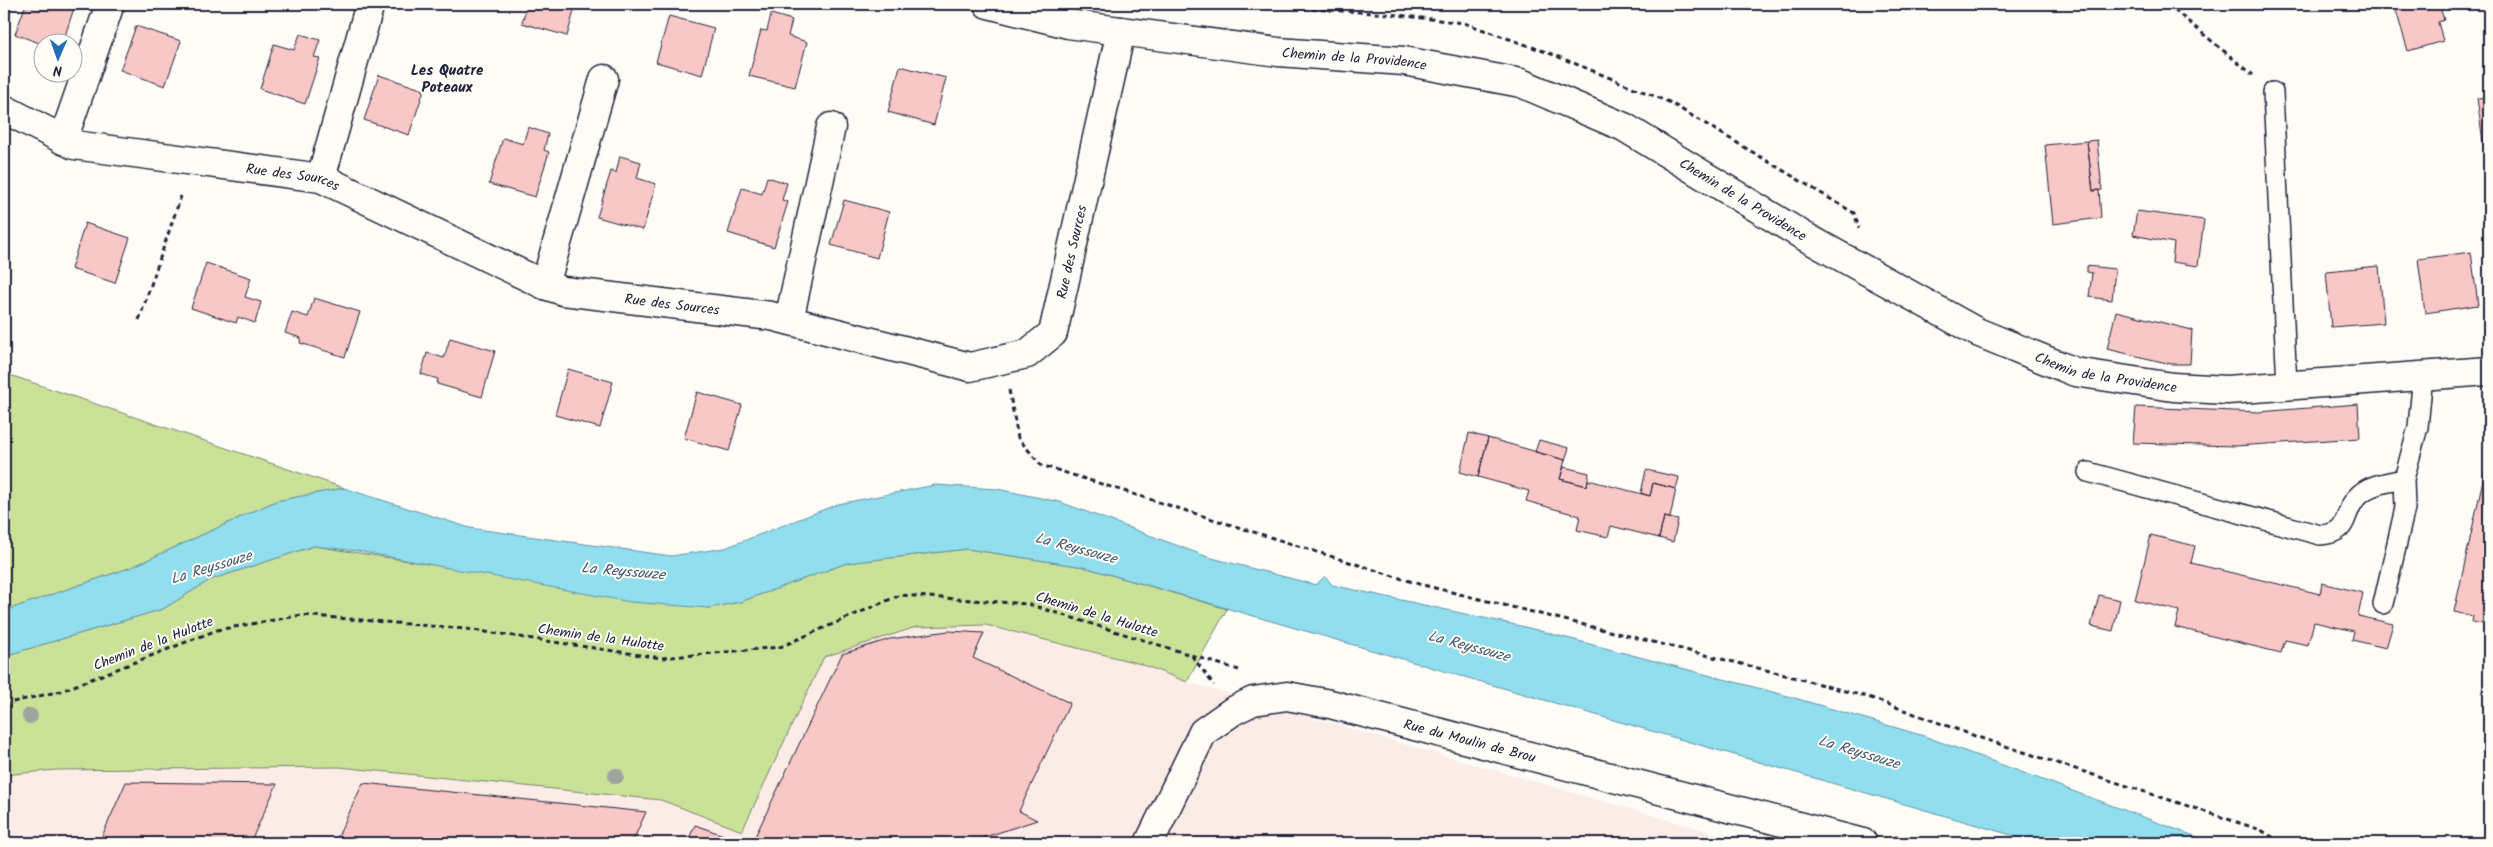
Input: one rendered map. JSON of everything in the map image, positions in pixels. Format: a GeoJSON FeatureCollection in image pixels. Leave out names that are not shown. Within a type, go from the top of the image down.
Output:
{"type":"FeatureCollection","features":[{"type":"Feature","properties":{"kind":"street"},"geometry":{"type":"LineString","coordinates":[[63,140],[110,4]]}},
{"type":"Feature","properties":{"kind":"street"},"geometry":{"type":"LineString","coordinates":[[321,178],[370,4]]}},
{"type":"Feature","properties":{"kind":"street","name":"Chemin de la Providence"},"geometry":{"type":"LineString","coordinates":[[988,4],[1068,24],[1278,52],[1404,62],[1521,84],[1624,127],[1802,235],[1978,332],[2075,372],[2173,387],[2227,390],[2489,371]]}},
{"type":"Feature","properties":{"kind":"street","name":"Rue des Sources"},"geometry":{"type":"LineString","coordinates":[[4,109],[74,145],[321,178],[545,286],[563,291],[771,316],[970,367],[1027,354],[1053,333],[1121,31]]}},
{"type":"Feature","properties":{"kind":"street"},"geometry":{"type":"LineString","coordinates":[[545,286],[604,79]]}},
{"type":"Feature","properties":{"kind":"street"},"geometry":{"type":"LineString","coordinates":[[789,320],[831,127]]}},
{"type":"Feature","properties":{"kind":"street","name":"Rue du Moulin de Brou"},"geometry":{"type":"LineString","coordinates":[[1149,843],[1203,732],[1233,711],[1253,701],[1287,696],[1330,704],[1863,843]]}},
{"type":"Feature","properties":{"kind":"lane"},"geometry":{"type":"LineString","coordinates":[[2273,92],[2287,386]]}},
{"type":"Feature","properties":{"kind":"lane"},"geometry":{"type":"LineString","coordinates":[[2383,604],[2405,508],[2404,479],[2418,427],[2422,375]]}},
{"type":"Feature","properties":{"kind":"lane"},"geometry":{"type":"LineString","coordinates":[[2088,472],[2320,535],[2334,534],[2342,529],[2359,494],[2374,486],[2404,479]]}},
{"type":"Feature","properties":{"kind":"path"},"geometry":{"type":"LineString","coordinates":[[2166,4],[2273,92]]}},
{"type":"Feature","properties":{"kind":"path"},"geometry":{"type":"LineString","coordinates":[[139,320],[193,160]]}},
{"type":"Feature","properties":{"kind":"path"},"geometry":{"type":"LineString","coordinates":[[1003,360],[1018,438],[1041,465],[1419,584],[1871,698],[1975,736],[2261,830],[2282,843]]}},
{"type":"Feature","properties":{"kind":"path","name":"Chemin de la Hulotte"},"geometry":{"type":"LineString","coordinates":[[4,704],[61,690],[217,630],[302,615],[466,629],[661,658],[780,648],[900,596],[1028,604],[1191,656]]}},
{"type":"Feature","properties":{"kind":"shaded area"},"geometry":{"type":"Polygon","coordinates":[[[986,625],[1141,664],[1187,682],[1749,843],[4,843],[4,775],[56,770],[339,767],[661,800],[742,831],[824,657],[916,627],[986,625]]]}},
{"type":"Feature","properties":{"kind":"green space"},"geometry":{"type":"Polygon","coordinates":[[[4,373],[344,488],[276,501],[132,567],[4,611],[4,373]]]}},
{"type":"Feature","properties":{"kind":"green space"},"geometry":{"type":"Polygon","coordinates":[[[314,546],[708,608],[740,602],[847,563],[967,549],[1084,567],[1227,609],[1187,682],[1141,664],[986,625],[916,627],[824,657],[742,831],[661,800],[339,767],[56,770],[4,775],[4,656],[163,609],[210,580],[314,546]]]}},
{"type":"Feature","properties":{"kind":"water","name":"La Reyssouze"},"geometry":{"type":"Polygon","coordinates":[[[935,485],[997,489],[1060,502],[1208,557],[1316,585],[1325,576],[1332,585],[1525,627],[1788,696],[1924,736],[2213,843],[2039,843],[1084,567],[967,549],[847,563],[740,602],[708,608],[630,602],[358,551],[314,546],[210,580],[163,609],[4,656],[4,611],[132,567],[276,501],[344,488],[470,528],[671,556],[725,548],[838,504],[935,485]]]}},
{"type":"Feature","properties":{"kind":"building"},"geometry":{"type":"Polygon","coordinates":[[[26,4],[75,5],[66,32],[32,32],[32,40],[15,34],[26,4]]]}},
{"type":"Feature","properties":{"kind":"building"},"geometry":{"type":"Polygon","coordinates":[[[527,4],[576,4],[567,36],[522,23],[527,4]]]}},
{"type":"Feature","properties":{"kind":"building"},"geometry":{"type":"Polygon","coordinates":[[[2394,4],[2439,4],[2444,20],[2438,22],[2443,41],[2408,51],[2394,4]]]}},
{"type":"Feature","properties":{"kind":"building"},"geometry":{"type":"Polygon","coordinates":[[[771,14],[792,20],[788,36],[807,42],[795,87],[749,76],[761,30],[767,31],[771,14]]]}},
{"type":"Feature","properties":{"kind":"building"},"geometry":{"type":"Polygon","coordinates":[[[669,16],[714,28],[702,75],[656,62],[669,16]]]}},
{"type":"Feature","properties":{"kind":"building"},"geometry":{"type":"Polygon","coordinates":[[[136,26],[181,41],[165,86],[120,70],[136,26]]]}},
{"type":"Feature","properties":{"kind":"building"},"geometry":{"type":"Polygon","coordinates":[[[300,34],[320,40],[314,57],[320,58],[305,104],[260,89],[274,44],[294,50],[300,34]]]}},
{"type":"Feature","properties":{"kind":"building"},"geometry":{"type":"Polygon","coordinates":[[[900,66],[946,78],[934,125],[888,112],[900,66]]]}},
{"type":"Feature","properties":{"kind":"building"},"geometry":{"type":"Polygon","coordinates":[[[379,75],[424,90],[409,135],[364,120],[379,75]]]}},
{"type":"Feature","properties":{"kind":"building"},"geometry":{"type":"Polygon","coordinates":[[[2489,97],[2489,179],[2488,179],[2477,98],[2489,97]]]}},
{"type":"Feature","properties":{"kind":"building"},"geometry":{"type":"Polygon","coordinates":[[[528,127],[548,134],[544,150],[549,152],[535,197],[489,184],[503,138],[523,144],[528,127]]]}},
{"type":"Feature","properties":{"kind":"building"},"geometry":{"type":"Polygon","coordinates":[[[2097,140],[2102,190],[2093,191],[2087,141],[2097,140]]]}},
{"type":"Feature","properties":{"kind":"building"},"geometry":{"type":"Polygon","coordinates":[[[2087,141],[2093,191],[2099,190],[2101,218],[2053,224],[2045,145],[2087,141]]]}},
{"type":"Feature","properties":{"kind":"building"},"geometry":{"type":"Polygon","coordinates":[[[620,156],[641,162],[637,178],[656,184],[643,230],[597,217],[611,171],[616,173],[620,156]]]}},
{"type":"Feature","properties":{"kind":"building"},"geometry":{"type":"Polygon","coordinates":[[[767,177],[787,183],[782,200],[788,202],[774,247],[728,233],[742,188],[762,194],[767,177]]]}},
{"type":"Feature","properties":{"kind":"building"},"geometry":{"type":"Polygon","coordinates":[[[844,200],[889,212],[877,258],[831,245],[844,200]]]}},
{"type":"Feature","properties":{"kind":"building"},"geometry":{"type":"Polygon","coordinates":[[[2137,211],[2204,220],[2198,266],[2172,262],[2174,243],[2133,235],[2137,211]]]}},
{"type":"Feature","properties":{"kind":"building"},"geometry":{"type":"Polygon","coordinates":[[[85,223],[130,238],[115,283],[71,269],[85,223]]]}},
{"type":"Feature","properties":{"kind":"building"},"geometry":{"type":"Polygon","coordinates":[[[2471,252],[2478,305],[2425,313],[2418,259],[2471,252]]]}},
{"type":"Feature","properties":{"kind":"building"},"geometry":{"type":"Polygon","coordinates":[[[206,263],[251,278],[245,297],[261,302],[255,323],[238,317],[236,323],[191,308],[206,263]]]}},
{"type":"Feature","properties":{"kind":"building"},"geometry":{"type":"Polygon","coordinates":[[[2087,266],[2115,269],[2112,300],[2089,297],[2092,273],[2087,272],[2087,266]]]}},
{"type":"Feature","properties":{"kind":"building"},"geometry":{"type":"Polygon","coordinates":[[[2379,266],[2384,323],[2331,327],[2326,271],[2379,266]]]}},
{"type":"Feature","properties":{"kind":"building"},"geometry":{"type":"Polygon","coordinates":[[[314,298],[360,312],[345,357],[300,343],[301,338],[285,333],[292,312],[308,317],[314,298]]]}},
{"type":"Feature","properties":{"kind":"building"},"geometry":{"type":"Polygon","coordinates":[[[2116,311],[2192,330],[2190,364],[2171,364],[2107,349],[2116,311]]]}},
{"type":"Feature","properties":{"kind":"building"},"geometry":{"type":"Polygon","coordinates":[[[450,338],[495,351],[482,397],[437,384],[438,379],[421,374],[427,353],[444,358],[450,338]]]}},
{"type":"Feature","properties":{"kind":"building"},"geometry":{"type":"Polygon","coordinates":[[[568,369],[613,382],[600,428],[555,415],[568,369]]]}},
{"type":"Feature","properties":{"kind":"building"},"geometry":{"type":"Polygon","coordinates":[[[697,392],[742,405],[729,451],[684,438],[697,392]]]}},
{"type":"Feature","properties":{"kind":"building"},"geometry":{"type":"Polygon","coordinates":[[[2358,404],[2360,438],[2235,446],[2133,443],[2136,407],[2259,412],[2358,404]]]}},
{"type":"Feature","properties":{"kind":"building"},"geometry":{"type":"Polygon","coordinates":[[[1469,433],[1488,438],[1478,477],[1460,472],[1469,433]]]}},
{"type":"Feature","properties":{"kind":"building"},"geometry":{"type":"Polygon","coordinates":[[[1488,438],[1565,460],[1560,479],[1587,486],[1588,480],[1650,496],[1653,483],[1676,489],[1670,518],[1664,517],[1659,538],[1611,526],[1608,537],[1577,530],[1580,516],[1526,501],[1529,491],[1478,477],[1488,438]]]}},
{"type":"Feature","properties":{"kind":"building"},"geometry":{"type":"Polygon","coordinates":[[[1539,440],[1569,448],[1565,460],[1535,452],[1539,440]]]}},
{"type":"Feature","properties":{"kind":"building"},"geometry":{"type":"Polygon","coordinates":[[[2489,452],[2489,620],[2485,619],[2483,624],[2472,622],[2473,616],[2454,612],[2489,452]]]}},
{"type":"Feature","properties":{"kind":"building"},"geometry":{"type":"Polygon","coordinates":[[[1564,467],[1589,473],[1587,486],[1560,479],[1564,467]]]}},
{"type":"Feature","properties":{"kind":"building"},"geometry":{"type":"Polygon","coordinates":[[[1646,470],[1679,477],[1676,489],[1653,483],[1650,496],[1641,493],[1646,470]]]}},
{"type":"Feature","properties":{"kind":"building"},"geometry":{"type":"Polygon","coordinates":[[[1664,517],[1678,520],[1673,542],[1659,538],[1664,517]]]}},
{"type":"Feature","properties":{"kind":"building"},"geometry":{"type":"Polygon","coordinates":[[[2151,535],[2195,546],[2191,563],[2320,594],[2322,583],[2363,593],[2358,616],[2393,624],[2386,648],[2352,640],[2354,631],[2314,622],[2308,645],[2285,640],[2281,653],[2175,627],[2179,611],[2135,600],[2151,535]]]}},
{"type":"Feature","properties":{"kind":"building"},"geometry":{"type":"Polygon","coordinates":[[[2099,595],[2120,600],[2113,631],[2091,626],[2099,595]]]}},
{"type":"Feature","properties":{"kind":"building"},"geometry":{"type":"Polygon","coordinates":[[[949,631],[984,633],[973,658],[1070,703],[1019,811],[1037,820],[973,841],[972,843],[752,843],[842,654],[890,639],[949,631]]]}},
{"type":"Feature","properties":{"kind":"building"},"geometry":{"type":"Polygon","coordinates":[[[126,782],[277,784],[250,843],[99,843],[126,782]]]}},
{"type":"Feature","properties":{"kind":"building"},"geometry":{"type":"Polygon","coordinates":[[[363,783],[646,812],[632,843],[335,843],[363,783]]]}},
{"type":"Feature","properties":{"kind":"building"},"geometry":{"type":"Polygon","coordinates":[[[695,825],[746,843],[687,843],[695,825]]]}},
{"type":"Feature","properties":{"kind":"district","name":"Les Quatre Poteaux"},"geometry":{"type":"Point","coordinates":[447,78]}}]}
